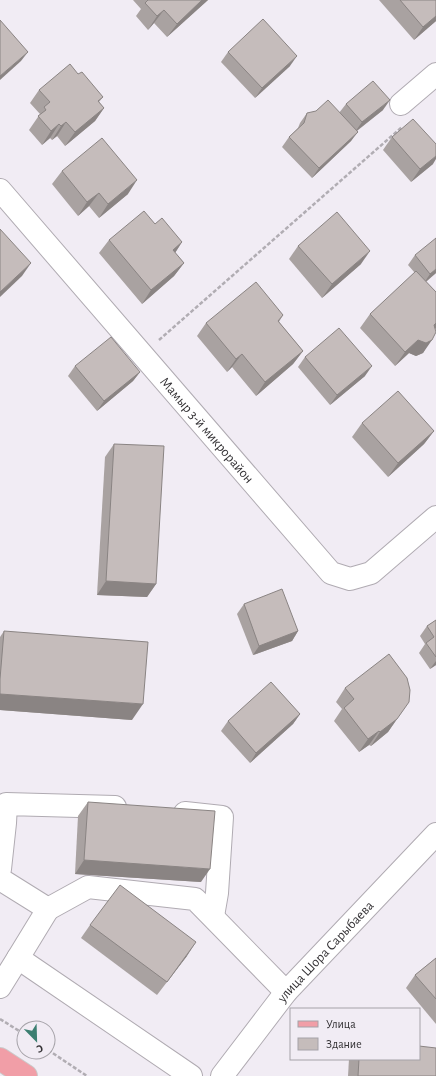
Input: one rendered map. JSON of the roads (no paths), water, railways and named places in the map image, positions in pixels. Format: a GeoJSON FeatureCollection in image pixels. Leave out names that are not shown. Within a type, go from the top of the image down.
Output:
{"type":"FeatureCollection","features":[{"type":"Feature","properties":{"kind":"main road"},"geometry":{"type":"LineString","coordinates":[[0,1059],[26,1076]]}},
{"type":"Feature","properties":{"kind":"main road"},"geometry":{"type":"LineString","coordinates":[[0,1073],[4,1076]]}},
{"type":"Feature","properties":{"kind":"street"},"geometry":{"type":"LineString","coordinates":[[404,113],[436,74]]}},
{"type":"Feature","properties":{"kind":"street","name":"Мамыр 3-й микрорайон"},"geometry":{"type":"LineString","coordinates":[[0,190],[330,573],[350,579],[371,572],[436,517]]}},
{"type":"Feature","properties":{"kind":"street"},"geometry":{"type":"LineString","coordinates":[[0,869],[6,804],[136,808]]}},
{"type":"Feature","properties":{"kind":"street"},"geometry":{"type":"LineString","coordinates":[[167,811],[222,817],[217,893],[213,916]]}},
{"type":"Feature","properties":{"kind":"street","name":"улица Шора Сарыбаева"},"geometry":{"type":"LineString","coordinates":[[222,1076],[286,992],[436,834]]}},
{"type":"Feature","properties":{"kind":"street"},"geometry":{"type":"LineString","coordinates":[[0,879],[48,909]]}},
{"type":"Feature","properties":{"kind":"street"},"geometry":{"type":"LineString","coordinates":[[1,982],[18,958],[48,909],[88,887],[195,899],[286,992]]}},
{"type":"Feature","properties":{"kind":"street"},"geometry":{"type":"LineString","coordinates":[[18,958],[191,1076]]}}]}
